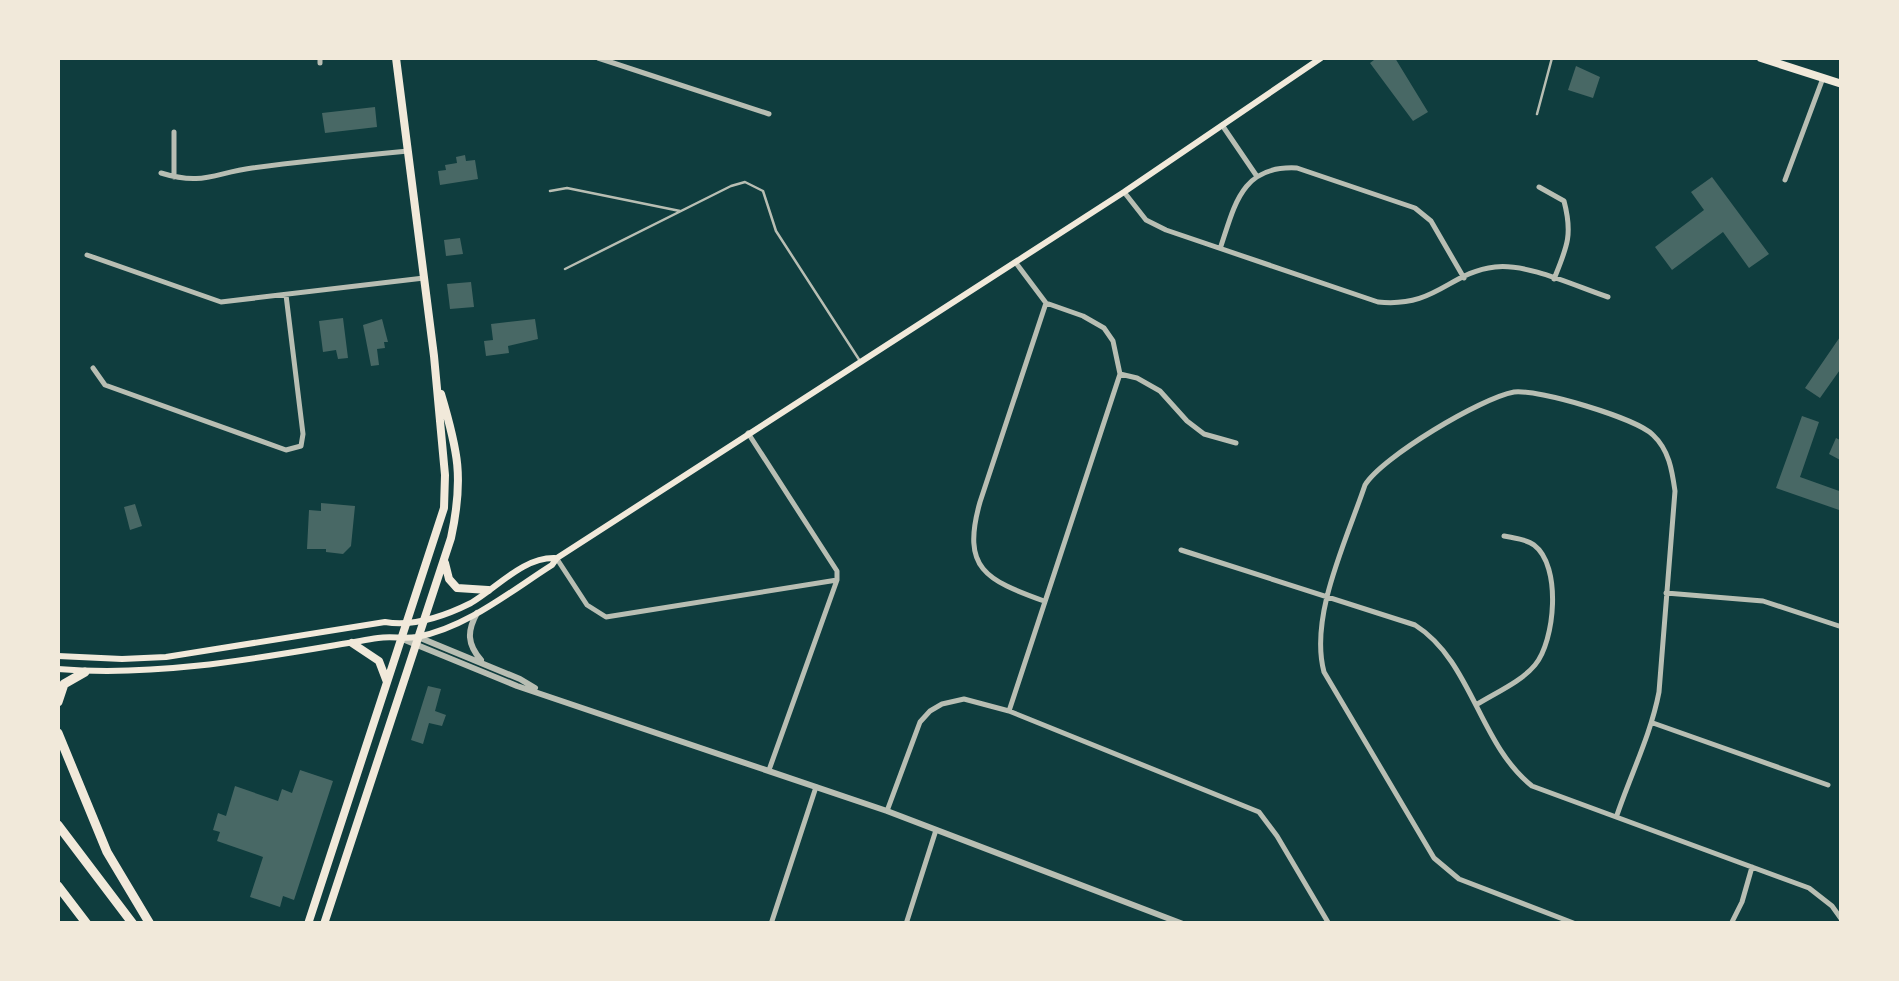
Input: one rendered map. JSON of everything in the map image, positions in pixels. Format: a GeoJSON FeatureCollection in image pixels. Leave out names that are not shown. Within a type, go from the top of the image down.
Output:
{"type":"FeatureCollection","features":[{"type":"Feature","properties":{"kind":"highway"},"geometry":{"type":"LineString","coordinates":[[58,702],[64,684],[85,672]]}},
{"type":"Feature","properties":{"kind":"highway"},"geometry":{"type":"LineString","coordinates":[[58,732],[108,852],[150,924]]}},
{"type":"Feature","properties":{"kind":"highway"},"geometry":{"type":"LineString","coordinates":[[58,825],[134,924]]}},
{"type":"Feature","properties":{"kind":"highway"},"geometry":{"type":"LineString","coordinates":[[58,886],[87,924]]}},
{"type":"Feature","properties":{"kind":"main road"},"geometry":{"type":"LineString","coordinates":[[308,924],[444,508],[445,474],[436,380],[396,58]]}},
{"type":"Feature","properties":{"kind":"main road"},"geometry":{"type":"LineString","coordinates":[[58,670],[85,672],[214,663],[385,637],[416,641],[477,613],[860,360],[1124,192],[1321,58]]}},
{"type":"Feature","properties":{"kind":"main road"},"geometry":{"type":"LineString","coordinates":[[1761,58],[1842,84]]}},
{"type":"Feature","properties":{"kind":"main road"},"geometry":{"type":"LineString","coordinates":[[324,924],[458,506],[456,443],[436,380]]}},
{"type":"Feature","properties":{"kind":"main road"},"geometry":{"type":"LineString","coordinates":[[58,656],[166,657],[385,622],[404,625],[471,602],[546,557],[556,558]]}},
{"type":"Feature","properties":{"kind":"main road"},"geometry":{"type":"LineString","coordinates":[[444,559],[448,578],[457,588],[488,590]]}},
{"type":"Feature","properties":{"kind":"main road"},"geometry":{"type":"LineString","coordinates":[[404,625],[416,641]]}},
{"type":"Feature","properties":{"kind":"main road"},"geometry":{"type":"LineString","coordinates":[[352,643],[379,661],[386,682]]}},
{"type":"Feature","properties":{"kind":"street"},"geometry":{"type":"LineString","coordinates":[[598,58],[769,114]]}},
{"type":"Feature","properties":{"kind":"street"},"geometry":{"type":"LineString","coordinates":[[635,70],[640,58]]}},
{"type":"Feature","properties":{"kind":"street"},"geometry":{"type":"LineString","coordinates":[[1786,180],[1823,78]]}},
{"type":"Feature","properties":{"kind":"street"},"geometry":{"type":"LineString","coordinates":[[1222,125],[1256,175]]}},
{"type":"Feature","properties":{"kind":"street"},"geometry":{"type":"LineString","coordinates":[[174,132],[174,177]]}},
{"type":"Feature","properties":{"kind":"street"},"geometry":{"type":"LineString","coordinates":[[161,173],[194,180],[246,168],[408,151]]}},
{"type":"Feature","properties":{"kind":"street"},"geometry":{"type":"LineString","coordinates":[[1221,246],[1238,198],[1256,175],[1276,168],[1296,168],[1415,208],[1431,221],[1464,278]]}},
{"type":"Feature","properties":{"kind":"street"},"geometry":{"type":"LineString","coordinates":[[1540,187],[1564,201],[1570,221],[1570,238],[1554,278]]}},
{"type":"Feature","properties":{"kind":"street"},"geometry":{"type":"LineString","coordinates":[[1124,192],[1146,220],[1166,230],[1378,302],[1415,302],[1499,266],[1554,278],[1608,297]]}},
{"type":"Feature","properties":{"kind":"street"},"geometry":{"type":"LineString","coordinates":[[87,255],[221,302],[424,278]]}},
{"type":"Feature","properties":{"kind":"street"},"geometry":{"type":"LineString","coordinates":[[1009,711],[1120,374],[1113,341],[1104,328],[1046,303],[1014,260]]}},
{"type":"Feature","properties":{"kind":"street"},"geometry":{"type":"LineString","coordinates":[[93,368],[105,385],[286,450],[296,448],[301,446],[303,434],[286,294]]}},
{"type":"Feature","properties":{"kind":"street"},"geometry":{"type":"LineString","coordinates":[[1044,600],[988,577],[972,548],[972,530],[1046,303]]}},
{"type":"Feature","properties":{"kind":"street"},"geometry":{"type":"LineString","coordinates":[[1120,374],[1138,378],[1160,391],[1204,434],[1236,444]]}},
{"type":"Feature","properties":{"kind":"street"},"geometry":{"type":"LineString","coordinates":[[1576,924],[1459,880],[1434,858],[1324,672],[1319,654],[1327,598],[1365,485],[1373,472],[1404,449],[1511,392],[1528,392],[1639,424],[1665,450],[1672,468],[1675,491],[1659,692],[1653,724],[1617,815]]}},
{"type":"Feature","properties":{"kind":"street"},"geometry":{"type":"LineString","coordinates":[[748,433],[834,562],[837,580],[769,770]]}},
{"type":"Feature","properties":{"kind":"street"},"geometry":{"type":"LineString","coordinates":[[1476,705],[1535,665],[1549,638],[1553,587],[1544,555],[1532,543],[1504,536]]}},
{"type":"Feature","properties":{"kind":"street"},"geometry":{"type":"LineString","coordinates":[[1180,550],[1416,625],[1430,635],[1519,776],[1543,790],[1808,888],[1832,906],[1842,920]]}},
{"type":"Feature","properties":{"kind":"street"},"geometry":{"type":"LineString","coordinates":[[556,558],[586,605],[606,618],[837,580]]}},
{"type":"Feature","properties":{"kind":"street"},"geometry":{"type":"LineString","coordinates":[[1666,592],[1763,601],[1842,627]]}},
{"type":"Feature","properties":{"kind":"street"},"geometry":{"type":"LineString","coordinates":[[477,613],[470,625],[469,638],[474,652],[486,664]]}},
{"type":"Feature","properties":{"kind":"street"},"geometry":{"type":"LineString","coordinates":[[416,641],[486,664],[540,692]]}},
{"type":"Feature","properties":{"kind":"street"},"geometry":{"type":"LineString","coordinates":[[416,641],[540,692],[886,810],[1183,924]]}},
{"type":"Feature","properties":{"kind":"street"},"geometry":{"type":"LineString","coordinates":[[886,810],[920,722],[930,710],[964,699],[1009,711],[1259,812],[1278,836],[1328,924]]}},
{"type":"Feature","properties":{"kind":"street"},"geometry":{"type":"LineString","coordinates":[[1653,724],[1828,784]]}},
{"type":"Feature","properties":{"kind":"street"},"geometry":{"type":"LineString","coordinates":[[771,924],[816,787]]}},
{"type":"Feature","properties":{"kind":"street"},"geometry":{"type":"LineString","coordinates":[[906,924],[936,830]]}},
{"type":"Feature","properties":{"kind":"street"},"geometry":{"type":"LineString","coordinates":[[1730,924],[1742,902],[1752,867]]}},
{"type":"Feature","properties":{"kind":"lane"},"geometry":{"type":"LineString","coordinates":[[1537,114],[1552,58]]}},
{"type":"Feature","properties":{"kind":"lane"},"geometry":{"type":"LineString","coordinates":[[565,268],[739,183],[752,184],[763,191],[776,231],[860,360]]}},
{"type":"Feature","properties":{"kind":"lane"},"geometry":{"type":"LineString","coordinates":[[550,191],[566,188],[682,211]]}},
{"type":"Feature","properties":{"kind":"building"},"geometry":{"type":"Polygon","coordinates":[[[1372,58],[1395,58],[1428,112],[1413,121],[1370,63],[1372,58]]]}},
{"type":"Feature","properties":{"kind":"building"},"geometry":{"type":"Polygon","coordinates":[[[1576,66],[1600,77],[1593,98],[1568,90],[1576,66]]]}},
{"type":"Feature","properties":{"kind":"building"},"geometry":{"type":"Polygon","coordinates":[[[375,107],[377,127],[325,133],[322,113],[375,107]]]}},
{"type":"Feature","properties":{"kind":"building"},"geometry":{"type":"Polygon","coordinates":[[[465,155],[466,161],[475,160],[478,179],[440,185],[438,171],[446,170],[445,165],[457,163],[456,157],[465,155]]]}},
{"type":"Feature","properties":{"kind":"building"},"geometry":{"type":"Polygon","coordinates":[[[1712,177],[1769,254],[1749,268],[1723,232],[1672,270],[1655,247],[1704,210],[1691,192],[1712,177]]]}},
{"type":"Feature","properties":{"kind":"building"},"geometry":{"type":"Polygon","coordinates":[[[460,238],[463,254],[446,256],[444,240],[460,238]]]}},
{"type":"Feature","properties":{"kind":"building"},"geometry":{"type":"Polygon","coordinates":[[[471,282],[474,307],[450,309],[447,284],[471,282]]]}},
{"type":"Feature","properties":{"kind":"building"},"geometry":{"type":"Polygon","coordinates":[[[343,318],[348,358],[338,359],[336,350],[323,352],[319,321],[343,318]]]}},
{"type":"Feature","properties":{"kind":"building"},"geometry":{"type":"Polygon","coordinates":[[[382,319],[388,342],[384,342],[385,348],[377,349],[379,365],[371,366],[363,325],[382,319]]]}},
{"type":"Feature","properties":{"kind":"building"},"geometry":{"type":"Polygon","coordinates":[[[535,319],[538,339],[508,346],[509,353],[486,356],[484,341],[493,340],[491,324],[535,319]]]}},
{"type":"Feature","properties":{"kind":"building"},"geometry":{"type":"Polygon","coordinates":[[[1842,334],[1842,367],[1820,398],[1805,388],[1842,334]]]}},
{"type":"Feature","properties":{"kind":"building"},"geometry":{"type":"Polygon","coordinates":[[[1802,416],[1819,422],[1800,477],[1842,492],[1842,511],[1776,488],[1802,416]]]}},
{"type":"Feature","properties":{"kind":"building"},"geometry":{"type":"Polygon","coordinates":[[[1836,438],[1842,441],[1842,461],[1829,454],[1836,438]]]}},
{"type":"Feature","properties":{"kind":"building"},"geometry":{"type":"Polygon","coordinates":[[[321,503],[355,506],[351,546],[343,554],[307,549],[309,510],[321,511],[321,503]]]}},
{"type":"Feature","properties":{"kind":"building"},"geometry":{"type":"Polygon","coordinates":[[[135,504],[142,526],[130,530],[124,507],[135,504]]]}},
{"type":"Feature","properties":{"kind":"building"},"geometry":{"type":"Polygon","coordinates":[[[428,686],[441,689],[435,711],[446,715],[442,726],[429,723],[423,744],[411,740],[428,686]]]}},
{"type":"Feature","properties":{"kind":"building"},"geometry":{"type":"Polygon","coordinates":[[[300,770],[333,781],[294,900],[283,896],[280,907],[250,897],[263,857],[217,841],[220,832],[213,830],[218,813],[226,816],[235,786],[278,801],[282,789],[292,793],[300,770]]]}}]}
